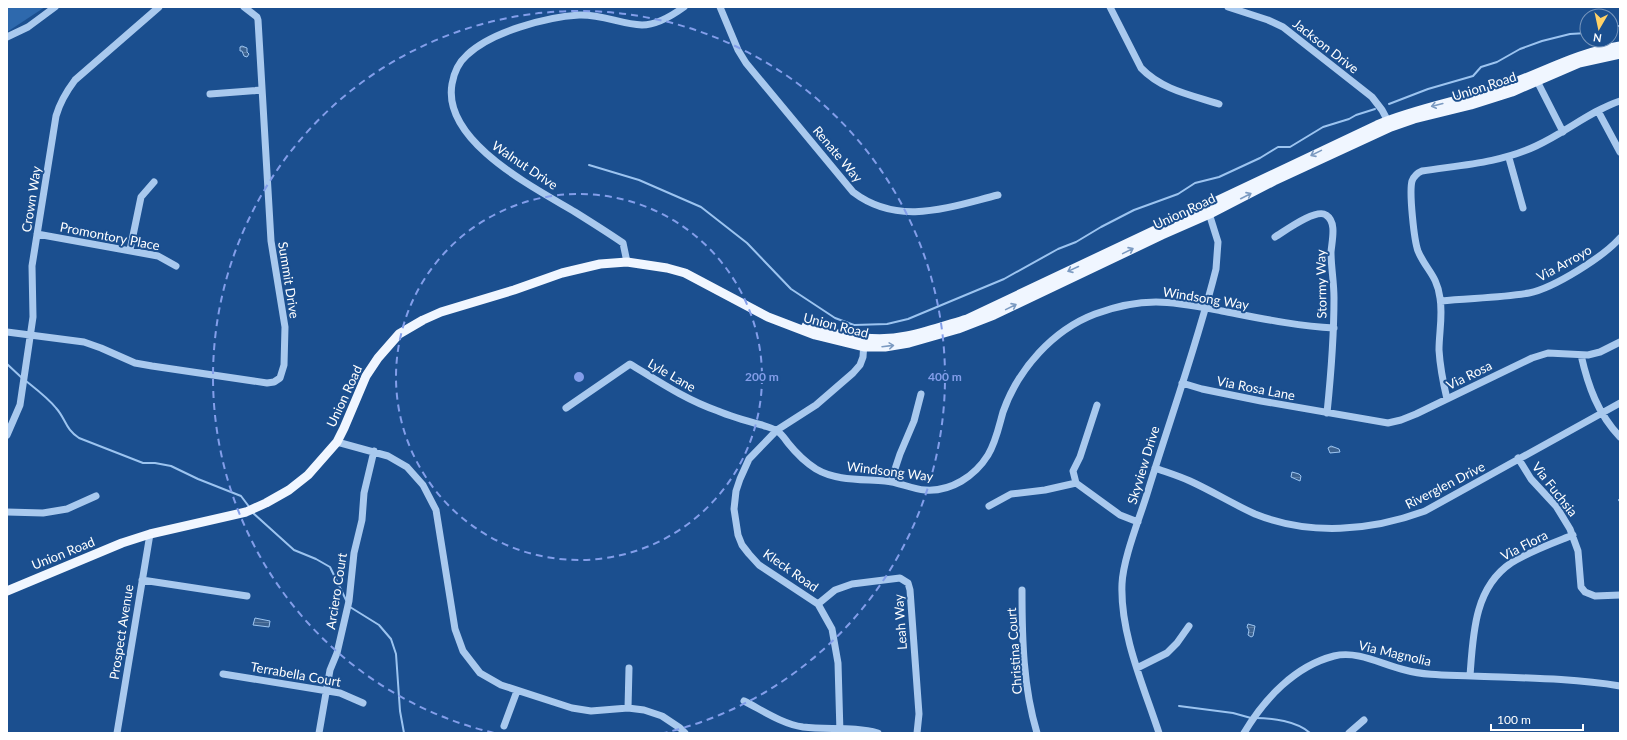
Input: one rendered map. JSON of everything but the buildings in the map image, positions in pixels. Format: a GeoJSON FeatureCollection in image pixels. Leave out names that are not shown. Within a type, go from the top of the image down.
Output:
{"type":"FeatureCollection","features":[{"type":"Feature","properties":{"kind":"main road","name":"Union Road"},"geometry":{"type":"LineString","coordinates":[[7,591],[122,543],[150,534],[246,512],[289,490],[308,475],[337,442],[366,376],[378,358],[399,334],[423,320],[441,312],[514,290],[562,273],[600,264],[627,262],[667,268],[685,273],[768,317],[816,335],[885,347],[909,343],[976,323],[1208,210],[1274,181],[1389,123],[1414,119],[1471,105],[1512,92],[1574,57],[1603,48],[1620,46]]}},
{"type":"Feature","properties":{"kind":"main road","name":"Union Road"},"geometry":{"type":"LineString","coordinates":[[1536,78],[1579,63],[1620,54]]}},
{"type":"Feature","properties":{"kind":"street"},"geometry":{"type":"LineString","coordinates":[[7,37],[28,27],[55,7]]}},
{"type":"Feature","properties":{"kind":"street","name":"Crown Way"},"geometry":{"type":"LineString","coordinates":[[7,435],[20,405],[33,306],[31,276],[56,116],[60,102],[65,92],[75,80],[159,7]]}},
{"type":"Feature","properties":{"kind":"street","name":"Summit Drive"},"geometry":{"type":"LineString","coordinates":[[7,332],[84,342],[135,363],[152,366],[267,383],[274,382],[280,378],[284,365],[285,327],[270,242],[258,20],[244,7]]}},
{"type":"Feature","properties":{"kind":"street","name":"Walnut Drive"},"geometry":{"type":"LineString","coordinates":[[627,262],[623,243],[498,164],[479,148],[459,122],[452,108],[451,89],[453,76],[461,60],[474,48],[493,37],[533,24],[580,15],[643,25],[665,18],[684,7]]}},
{"type":"Feature","properties":{"kind":"street","name":"Renate Way"},"geometry":{"type":"LineString","coordinates":[[720,7],[738,50],[746,63],[853,192],[864,201],[898,212],[925,212],[998,195]]}},
{"type":"Feature","properties":{"kind":"street"},"geometry":{"type":"LineString","coordinates":[[1110,7],[1142,68],[1149,77],[1170,89],[1219,104]]}},
{"type":"Feature","properties":{"kind":"street","name":"Jackson Drive"},"geometry":{"type":"LineString","coordinates":[[1228,7],[1275,23],[1293,34],[1372,97],[1389,123]]}},
{"type":"Feature","properties":{"kind":"street"},"geometry":{"type":"LineString","coordinates":[[1536,78],[1563,132]]}},
{"type":"Feature","properties":{"kind":"street"},"geometry":{"type":"LineString","coordinates":[[210,94],[262,90]]}},
{"type":"Feature","properties":{"kind":"street"},"geometry":{"type":"LineString","coordinates":[[1447,399],[1441,375],[1439,350],[1441,301],[1434,276],[1418,251],[1411,190],[1412,181],[1417,173],[1422,171],[1509,158],[1537,146],[1598,111],[1620,101]]}},
{"type":"Feature","properties":{"kind":"street"},"geometry":{"type":"LineString","coordinates":[[1598,111],[1620,152]]}},
{"type":"Feature","properties":{"kind":"street"},"geometry":{"type":"LineString","coordinates":[[1509,158],[1523,208]]}},
{"type":"Feature","properties":{"kind":"street"},"geometry":{"type":"LineString","coordinates":[[130,250],[141,197],[154,182]]}},
{"type":"Feature","properties":{"kind":"street","name":"Skyview Drive"},"geometry":{"type":"LineString","coordinates":[[1159,733],[1137,668],[1126,628],[1122,601],[1122,583],[1127,557],[1216,269],[1218,242],[1208,210]]}},
{"type":"Feature","properties":{"kind":"street","name":"Stormy Way"},"geometry":{"type":"LineString","coordinates":[[1275,237],[1315,214],[1325,214],[1330,219],[1333,226],[1331,252],[1334,328],[1333,358],[1327,413]]}},
{"type":"Feature","properties":{"kind":"street","name":"Promontory Place"},"geometry":{"type":"LineString","coordinates":[[37,234],[158,256],[176,266]]}},
{"type":"Feature","properties":{"kind":"street","name":"Via Arroyo"},"geometry":{"type":"LineString","coordinates":[[1441,301],[1528,293],[1545,289],[1600,256],[1610,249],[1620,238]]}},
{"type":"Feature","properties":{"kind":"street","name":"Windsong Way"},"geometry":{"type":"LineString","coordinates":[[777,430],[800,456],[816,469],[827,474],[842,478],[892,481],[926,490],[940,489],[960,482],[974,472],[989,453],[995,441],[1004,411],[1019,379],[1032,360],[1047,345],[1072,326],[1093,314],[1135,304],[1171,302],[1302,326],[1334,328]]}},
{"type":"Feature","properties":{"kind":"street","name":"Via Rosa"},"geometry":{"type":"LineString","coordinates":[[1327,413],[1388,423],[1401,420],[1532,358],[1548,353],[1581,355],[1600,352],[1620,342]]}},
{"type":"Feature","properties":{"kind":"street","name":"Kleck Road"},"geometry":{"type":"LineString","coordinates":[[840,731],[838,663],[832,629],[818,604],[759,565],[742,545],[738,535],[734,509],[736,491],[749,459],[777,430],[816,405],[854,374],[860,366],[864,343]]}},
{"type":"Feature","properties":{"kind":"street"},"geometry":{"type":"LineString","coordinates":[[1581,355],[1586,380],[1601,413],[1620,437]]}},
{"type":"Feature","properties":{"kind":"street","name":"Lyle Lane"},"geometry":{"type":"LineString","coordinates":[[566,408],[630,364],[689,399],[718,411],[777,430]]}},
{"type":"Feature","properties":{"kind":"street","name":"Via Rosa Lane"},"geometry":{"type":"LineString","coordinates":[[1182,383],[1202,390],[1327,413]]}},
{"type":"Feature","properties":{"kind":"street"},"geometry":{"type":"LineString","coordinates":[[892,481],[900,454],[914,421],[920,394]]}},
{"type":"Feature","properties":{"kind":"street","name":"Riverglen Drive"},"geometry":{"type":"LineString","coordinates":[[1155,468],[1189,480],[1227,500],[1272,520],[1310,527],[1344,529],[1387,523],[1425,511],[1518,458],[1620,403]]}},
{"type":"Feature","properties":{"kind":"street"},"geometry":{"type":"LineString","coordinates":[[1097,405],[1080,457],[1073,471],[1076,483],[1120,515],[1138,522]]}},
{"type":"Feature","properties":{"kind":"street"},"geometry":{"type":"LineString","coordinates":[[337,442],[388,456],[407,467],[423,485],[436,510],[455,629],[463,651],[480,673],[501,685],[572,708],[591,711],[628,708],[644,710],[662,716],[685,733]]}},
{"type":"Feature","properties":{"kind":"street","name":"Arciero Court"},"geometry":{"type":"LineString","coordinates":[[319,733],[330,670],[337,653],[349,601],[354,553],[362,520],[364,493],[374,451]]}},
{"type":"Feature","properties":{"kind":"street","name":"Via Fuchsia"},"geometry":{"type":"LineString","coordinates":[[1518,458],[1531,479],[1560,511],[1573,535],[1578,550],[1581,587],[1585,592],[1595,596],[1620,595]]}},
{"type":"Feature","properties":{"kind":"street"},"geometry":{"type":"LineString","coordinates":[[989,506],[1011,494],[1045,490],[1076,483]]}},
{"type":"Feature","properties":{"kind":"street"},"geometry":{"type":"LineString","coordinates":[[7,512],[43,513],[67,509],[96,496]]}},
{"type":"Feature","properties":{"kind":"street","name":"Prospect Avenue"},"geometry":{"type":"LineString","coordinates":[[117,733],[150,534]]}},
{"type":"Feature","properties":{"kind":"street","name":"Via Flora"},"geometry":{"type":"LineString","coordinates":[[1470,676],[1476,617],[1485,591],[1492,581],[1512,562],[1573,535]]}},
{"type":"Feature","properties":{"kind":"street","name":"Leah Way"},"geometry":{"type":"LineString","coordinates":[[818,604],[835,590],[852,584],[900,578],[908,583],[910,590],[919,714],[917,733]]}},
{"type":"Feature","properties":{"kind":"street"},"geometry":{"type":"LineString","coordinates":[[142,580],[246,596]]}},
{"type":"Feature","properties":{"kind":"street","name":"Christina Court"},"geometry":{"type":"LineString","coordinates":[[1022,590],[1023,660],[1028,696],[1037,733]]}},
{"type":"Feature","properties":{"kind":"street"},"geometry":{"type":"LineString","coordinates":[[1137,668],[1167,653],[1177,643],[1188,626]]}},
{"type":"Feature","properties":{"kind":"street","name":"Via Magnolia"},"geometry":{"type":"LineString","coordinates":[[1244,733],[1259,709],[1277,690],[1309,666],[1336,656],[1348,655],[1364,657],[1405,670],[1421,673],[1583,681],[1620,686]]}},
{"type":"Feature","properties":{"kind":"street"},"geometry":{"type":"LineString","coordinates":[[628,708],[629,668]]}},
{"type":"Feature","properties":{"kind":"street","name":"Terrabella Court"},"geometry":{"type":"LineString","coordinates":[[223,674],[326,690],[340,693],[363,703]]}},
{"type":"Feature","properties":{"kind":"street"},"geometry":{"type":"LineString","coordinates":[[504,726],[517,691]]}},
{"type":"Feature","properties":{"kind":"street"},"geometry":{"type":"LineString","coordinates":[[744,700],[784,722],[803,727],[878,733]]}},
{"type":"Feature","properties":{"kind":"street"},"geometry":{"type":"LineString","coordinates":[[1349,733],[1364,720]]}},
{"type":"Feature","properties":{"kind":"shaded area"},"geometry":{"type":"Polygon","coordinates":[[[7,7],[45,7],[7,32],[7,7]]]}},
{"type":"Feature","properties":{"kind":"shaded area"},"geometry":{"type":"Polygon","coordinates":[[[242,46],[247,48],[247,52],[249,54],[247,57],[244,56],[242,51],[240,51],[240,47],[242,46]]]}},
{"type":"Feature","properties":{"kind":"shaded area"},"geometry":{"type":"Polygon","coordinates":[[[1331,446],[1339,449],[1340,452],[1330,453],[1328,448],[1331,446]]]}},
{"type":"Feature","properties":{"kind":"shaded area"},"geometry":{"type":"Polygon","coordinates":[[[1292,472],[1301,476],[1300,481],[1291,477],[1292,472]]]}},
{"type":"Feature","properties":{"kind":"shaded area"},"geometry":{"type":"Polygon","coordinates":[[[255,618],[270,621],[269,627],[253,625],[255,618]]]}},
{"type":"Feature","properties":{"kind":"shaded area"},"geometry":{"type":"Polygon","coordinates":[[[1248,624],[1255,626],[1253,636],[1251,637],[1248,635],[1248,624]]]}},
{"type":"Feature","properties":{"kind":"waterway"},"geometry":{"type":"LineString","coordinates":[[1389,104],[1428,89],[1473,76],[1481,67],[1497,62],[1520,49],[1542,41],[1570,34],[1579,33]]}},
{"type":"Feature","properties":{"kind":"waterway"},"geometry":{"type":"LineString","coordinates":[[589,165],[639,180],[701,207],[747,243],[791,289],[835,318],[854,325],[887,324],[908,319],[1004,279],[1134,210],[1178,194],[1195,183],[1219,177],[1260,158],[1278,147],[1290,147],[1323,127],[1375,109]]}},
{"type":"Feature","properties":{"kind":"waterway"},"geometry":{"type":"LineString","coordinates":[[7,364],[22,378]]}},
{"type":"Feature","properties":{"kind":"waterway"},"geometry":{"type":"LineString","coordinates":[[26,381],[53,404],[74,435],[79,438],[143,463],[155,463],[171,466],[198,479],[241,496],[250,508]]}},
{"type":"Feature","properties":{"kind":"waterway"},"geometry":{"type":"LineString","coordinates":[[253,513],[294,550],[316,559],[330,567],[347,602]]}},
{"type":"Feature","properties":{"kind":"waterway"},"geometry":{"type":"LineString","coordinates":[[350,607],[379,625],[391,639],[396,654],[400,711],[404,733]]}},
{"type":"Feature","properties":{"kind":"waterway"},"geometry":{"type":"LineString","coordinates":[[1179,706],[1233,713],[1251,718]]}},
{"type":"Feature","properties":{"kind":"waterway"},"geometry":{"type":"LineString","coordinates":[[1255,718],[1291,723],[1305,729],[1310,733]]}}]}
